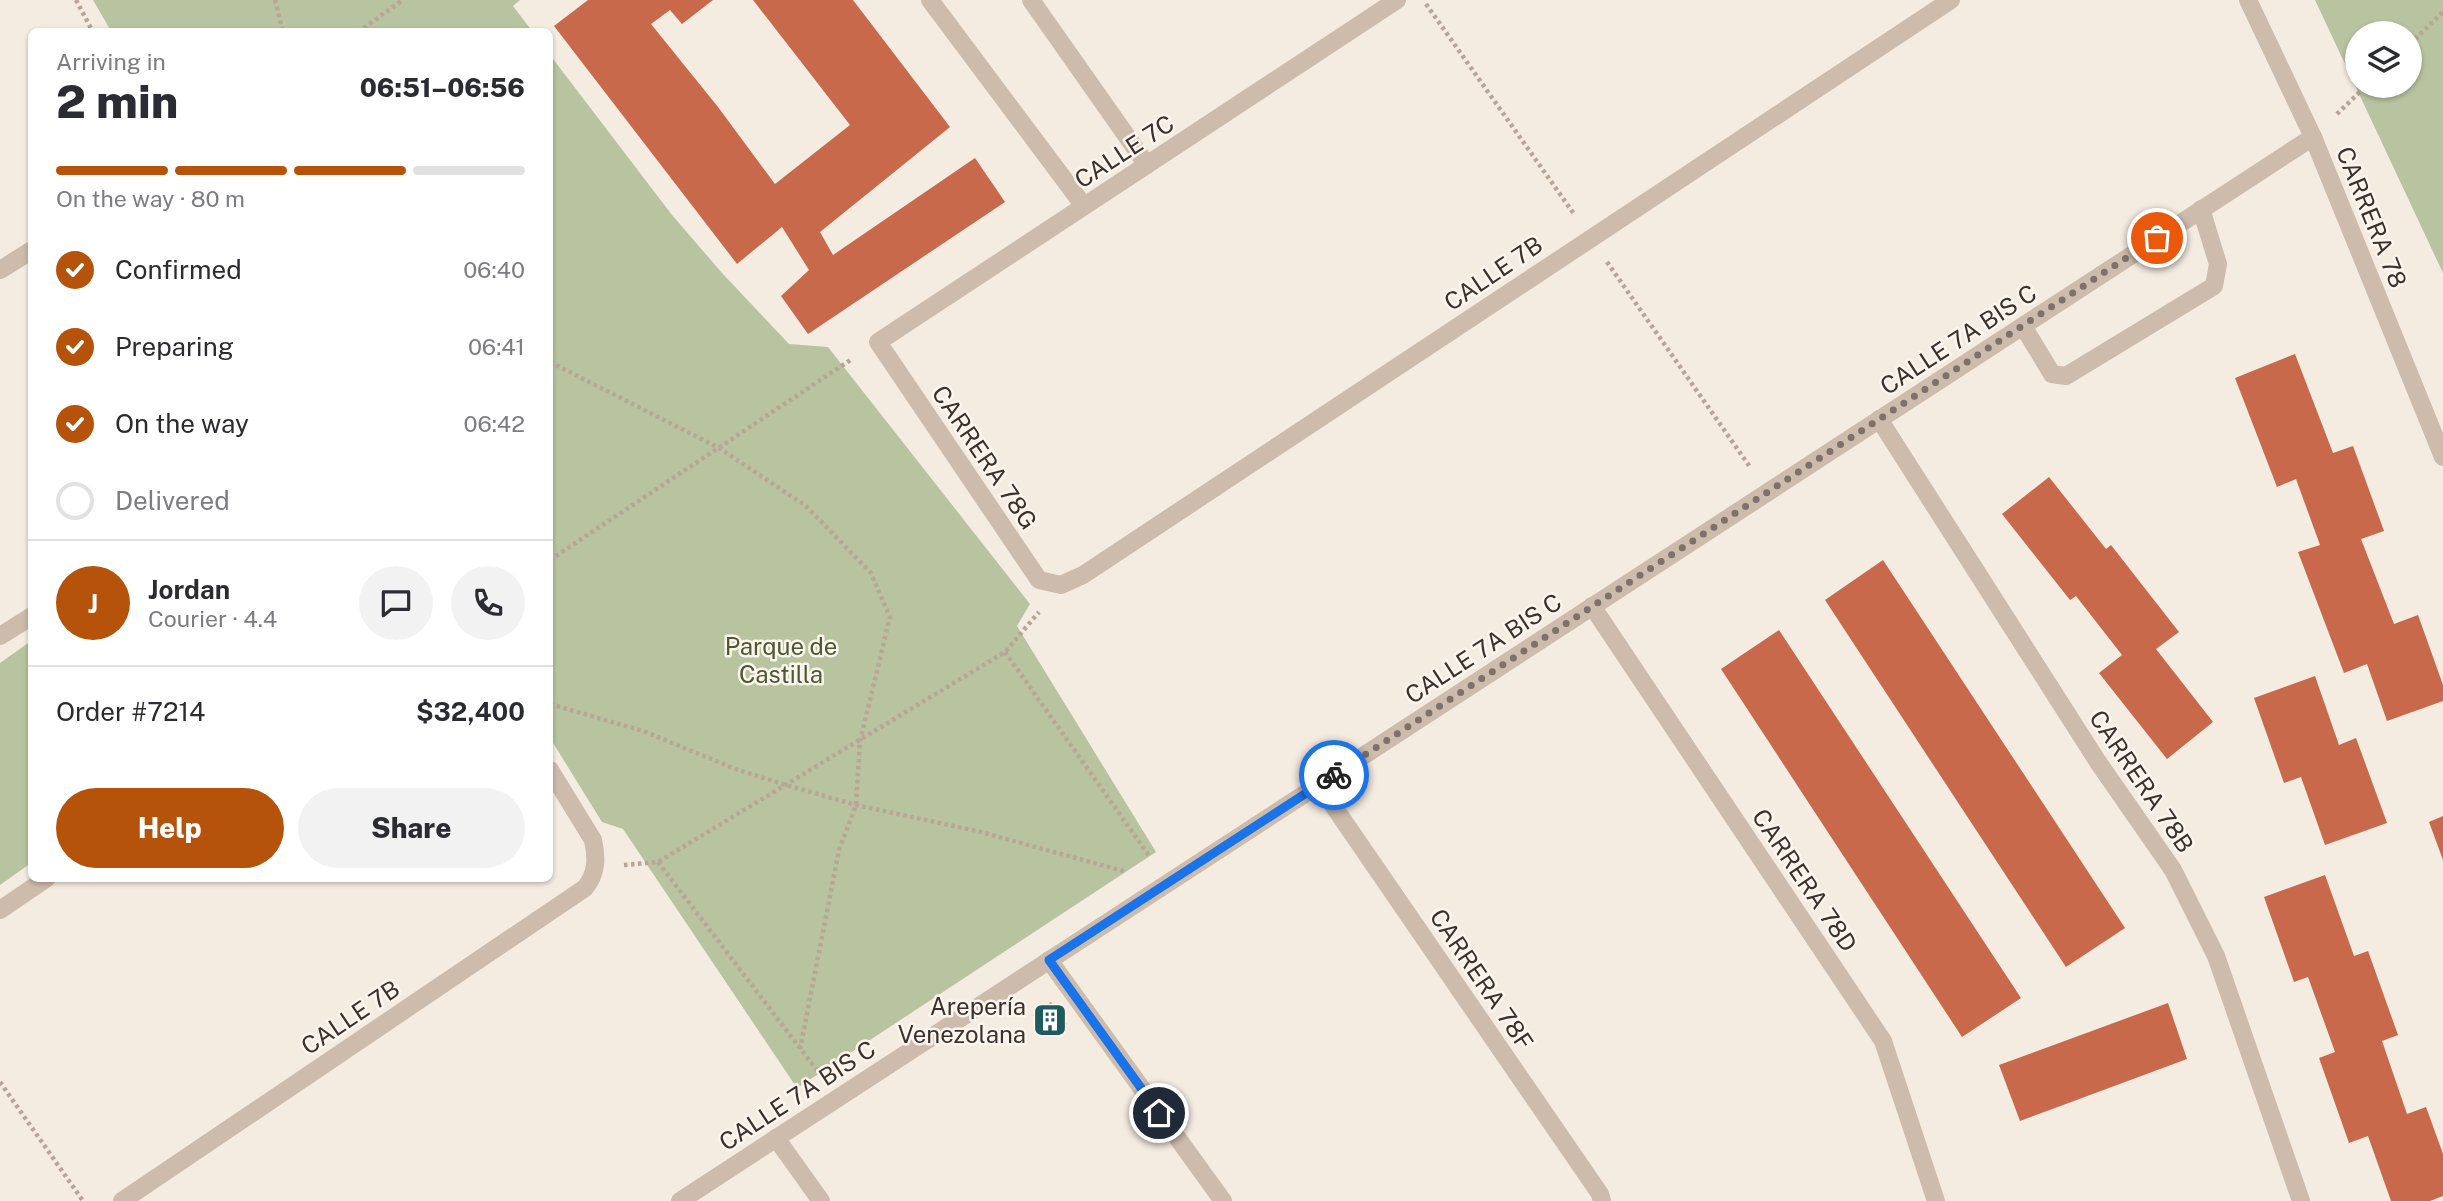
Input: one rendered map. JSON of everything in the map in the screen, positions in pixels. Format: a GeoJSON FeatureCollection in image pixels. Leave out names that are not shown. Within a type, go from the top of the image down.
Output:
{"type":"FeatureCollection","features":[{"type":"Feature","properties":{"kind":"street"},"geometry":{"type":"LineString","coordinates":[[954,0],[935,6],[1084,206]]}},
{"type":"Feature","properties":{"kind":"street"},"geometry":{"type":"LineString","coordinates":[[1031,0],[1147,164]]}},
{"type":"Feature","properties":{"kind":"street","name":"CALLE 7C"},"geometry":{"type":"LineString","coordinates":[[877,342],[1396,0]]}},
{"type":"Feature","properties":{"kind":"street","name":"CALLE 7B"},"geometry":{"type":"LineString","coordinates":[[1061,585],[1083,575],[1951,0]]}},
{"type":"Feature","properties":{"kind":"street","name":"CARRERA 78"},"geometry":{"type":"LineString","coordinates":[[2248,0],[2313,137],[2443,457]]}},
{"type":"Feature","properties":{"kind":"street","name":"CALLE 7A BIS C"},"geometry":{"type":"LineString","coordinates":[[680,1201],[2313,137]]}},
{"type":"Feature","properties":{"kind":"street"},"geometry":{"type":"LineString","coordinates":[[2023,326],[2052,374],[2066,376],[2214,286],[2218,264],[2201,209]]}},
{"type":"Feature","properties":{"kind":"street"},"geometry":{"type":"LineString","coordinates":[[0,270],[28,252]]}},
{"type":"Feature","properties":{"kind":"street","name":"CARRERA 78G"},"geometry":{"type":"LineString","coordinates":[[877,342],[1039,580],[1061,585]]}},
{"type":"Feature","properties":{"kind":"street","name":"CARRERA 78B"},"geometry":{"type":"LineString","coordinates":[[1880,419],[2098,762],[2172,870],[2216,956],[2301,1201]]}},
{"type":"Feature","properties":{"kind":"street","name":"CARRERA 78D"},"geometry":{"type":"LineString","coordinates":[[1592,606],[1883,1041],[1936,1201]]}},
{"type":"Feature","properties":{"kind":"street"},"geometry":{"type":"LineString","coordinates":[[0,636],[28,618]]}},
{"type":"Feature","properties":{"kind":"street"},"geometry":{"type":"LineString","coordinates":[[553,775],[593,840],[596,867]]}},
{"type":"Feature","properties":{"kind":"street","name":"CARRERA 78F"},"geometry":{"type":"LineString","coordinates":[[1319,785],[1602,1201]]}},
{"type":"Feature","properties":{"kind":"street","name":"CALLE 7B"},"geometry":{"type":"LineString","coordinates":[[122,1201],[585,888],[593,879],[596,867]]}},
{"type":"Feature","properties":{"kind":"street"},"geometry":{"type":"LineString","coordinates":[[0,910],[41,882]]}},
{"type":"Feature","properties":{"kind":"street"},"geometry":{"type":"LineString","coordinates":[[1049,960],[1223,1201]]}},
{"type":"Feature","properties":{"kind":"street"},"geometry":{"type":"LineString","coordinates":[[776,1138],[821,1201]]}},
{"type":"Feature","properties":{"kind":"path"},"geometry":{"type":"LineString","coordinates":[[76,0],[91,28]]}},
{"type":"Feature","properties":{"kind":"path"},"geometry":{"type":"LineString","coordinates":[[275,0],[282,28]]}},
{"type":"Feature","properties":{"kind":"path"},"geometry":{"type":"LineString","coordinates":[[364,28],[403,0]]}},
{"type":"Feature","properties":{"kind":"path"},"geometry":{"type":"LineString","coordinates":[[2422,32],[2443,12]]}},
{"type":"Feature","properties":{"kind":"path"},"geometry":{"type":"LineString","coordinates":[[2334,117],[2354,98]]}},
{"type":"Feature","properties":{"kind":"path"},"geometry":{"type":"LineString","coordinates":[[553,558],[877,342]]}},
{"type":"Feature","properties":{"kind":"path"},"geometry":{"type":"LineString","coordinates":[[553,364],[719,448],[806,506],[871,573],[890,617],[860,741],[856,805],[839,850],[800,1049]]}},
{"type":"Feature","properties":{"kind":"path"},"geometry":{"type":"LineString","coordinates":[[596,867],[658,862],[860,741],[1005,652],[1061,585]]}},
{"type":"Feature","properties":{"kind":"path"},"geometry":{"type":"LineString","coordinates":[[1005,652],[1168,883]]}},
{"type":"Feature","properties":{"kind":"path"},"geometry":{"type":"LineString","coordinates":[[553,705],[643,732],[738,770],[786,785],[856,805],[977,831],[1168,883]]}},
{"type":"Feature","properties":{"kind":"path"},"geometry":{"type":"LineString","coordinates":[[658,862],[838,1098]]}},
{"type":"Feature","properties":{"kind":"path"},"geometry":{"type":"LineString","coordinates":[[0,1082],[83,1201]]}},
{"type":"Feature","properties":{"kind":"green space"},"geometry":{"type":"Polygon","coordinates":[[[93,0],[520,0],[513,6],[530,28],[109,28],[93,0]]]}},
{"type":"Feature","properties":{"kind":"green space"},"geometry":{"type":"Polygon","coordinates":[[[2315,0],[2443,0],[2443,273],[2361,98],[2422,98],[2422,21],[2345,21],[2345,64],[2315,0]]]}},
{"type":"Feature","properties":{"kind":"green space","name":"Parque de Castilla"},"geometry":{"type":"Polygon","coordinates":[[[553,59],[672,215],[789,344],[828,347],[1030,604],[1017,626],[1156,852],[797,1088],[623,829],[602,822],[553,743],[553,59]]]}},
{"type":"Feature","properties":{"kind":"green space"},"geometry":{"type":"Polygon","coordinates":[[[28,643],[28,865],[0,885],[0,663],[28,643]]]}},
{"type":"Feature","properties":{"kind":"building"},"geometry":{"type":"Polygon","coordinates":[[[588,0],[713,0],[682,24],[670,10],[651,24],[718,107],[775,184],[850,125],[753,0],[853,0],[950,127],[820,232],[833,255],[975,158],[1005,202],[808,334],[781,296],[809,270],[782,227],[737,264],[554,26],[588,0]]]}},
{"type":"Feature","properties":{"kind":"building"},"geometry":{"type":"Polygon","coordinates":[[[2295,354],[2333,453],[2353,446],[2384,531],[2361,539],[2394,624],[2418,615],[2443,685],[2443,701],[2387,721],[2367,664],[2344,673],[2298,552],[2320,545],[2296,479],[2277,487],[2235,378],[2295,354]]]}},
{"type":"Feature","properties":{"kind":"building"},"geometry":{"type":"Polygon","coordinates":[[[2049,477],[2106,549],[2111,545],[2179,632],[2156,649],[2213,722],[2167,759],[2099,673],[2122,655],[2076,596],[2070,600],[2002,514],[2049,477]]]}},
{"type":"Feature","properties":{"kind":"building"},"geometry":{"type":"Polygon","coordinates":[[[1883,560],[2125,928],[2066,967],[1825,600],[1883,560]]]}},
{"type":"Feature","properties":{"kind":"building"},"geometry":{"type":"Polygon","coordinates":[[[1779,630],[2021,998],[1962,1037],[1721,669],[1779,630]]]}},
{"type":"Feature","properties":{"kind":"building"},"geometry":{"type":"Polygon","coordinates":[[[2315,676],[2339,745],[2356,738],[2387,823],[2325,845],[2301,777],[2284,783],[2254,698],[2315,676]]]}},
{"type":"Feature","properties":{"kind":"building"},"geometry":{"type":"Polygon","coordinates":[[[2443,816],[2443,860],[2429,822],[2443,816]]]}},
{"type":"Feature","properties":{"kind":"building"},"geometry":{"type":"Polygon","coordinates":[[[2325,875],[2354,956],[2368,951],[2398,1035],[2382,1041],[2407,1114],[2426,1107],[2443,1154],[2443,1196],[2430,1201],[2391,1201],[2368,1136],[2349,1143],[2319,1058],[2335,1052],[2308,977],[2294,982],[2264,897],[2325,875]]]}},
{"type":"Feature","properties":{"kind":"building","name":"Arepería Venezolana"},"geometry":{"type":"Polygon","coordinates":[[[1051,1002],[1067,1024],[1057,1032],[1047,1035],[1033,1015],[1051,1002]]]}},
{"type":"Feature","properties":{"kind":"building"},"geometry":{"type":"Polygon","coordinates":[[[2168,1003],[2187,1059],[2020,1121],[1999,1065],[2168,1003]]]}},
{"type":"Feature","properties":{"kind":"way so far"},"geometry":{"type":"LineString","coordinates":[[1334,775],[2157,238]]}},
{"type":"Feature","properties":{"kind":"place","name":"Arepería Venezolana"},"geometry":{"type":"Point","coordinates":[1050,1020]}},
{"type":"Feature","properties":{"kind":"route"},"geometry":{"type":"LineString","coordinates":[[1159,1113],[1049,960],[1334,775]]}}]}
